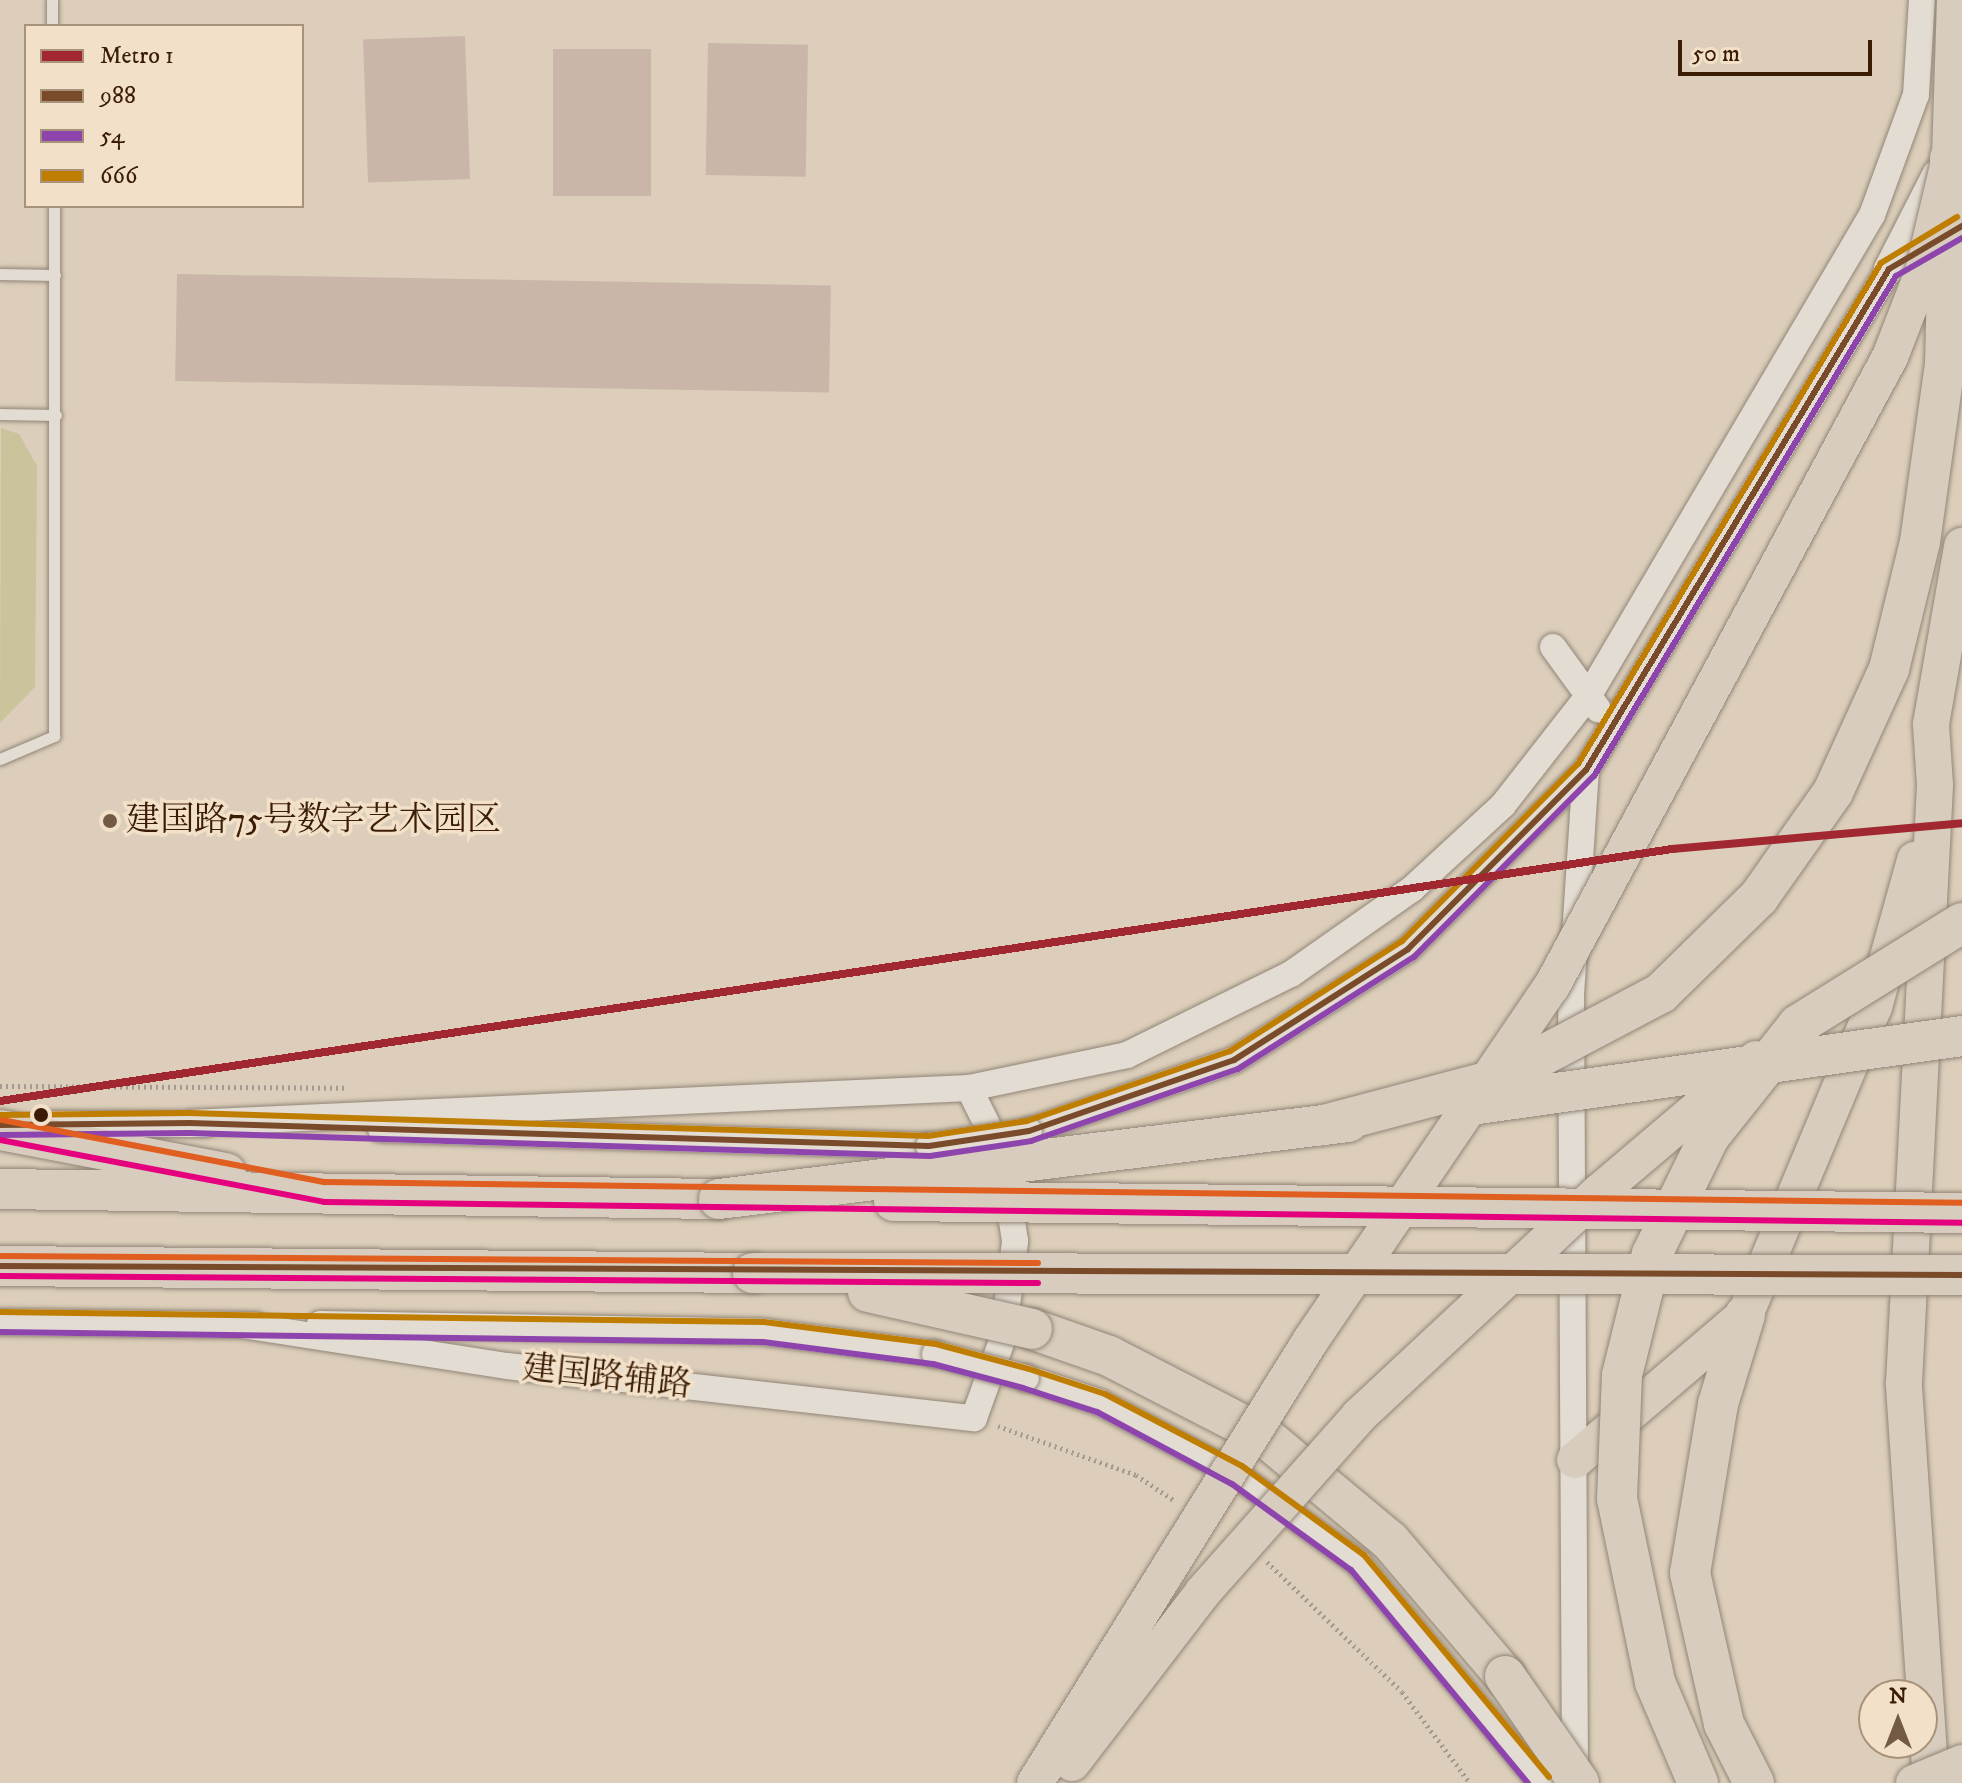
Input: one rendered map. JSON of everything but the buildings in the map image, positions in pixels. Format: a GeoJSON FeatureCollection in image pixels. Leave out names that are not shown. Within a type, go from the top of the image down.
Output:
{"type":"FeatureCollection","features":[{"type":"Feature","properties":{"kind":"highway"},"geometry":{"type":"LineString","coordinates":[[1324,1125],[1498,1079],[1661,993],[1759,897],[1833,792],[1889,669],[1920,542],[1945,364],[1956,143],[1955,0]]}},
{"type":"Feature","properties":{"kind":"highway"},"geometry":{"type":"LineString","coordinates":[[1035,1783],[1311,1340],[1552,986],[1890,357],[1923,272],[1956,143]]}},
{"type":"Feature","properties":{"kind":"highway"},"geometry":{"type":"LineString","coordinates":[[1931,1783],[1904,1383],[1935,785],[1931,724],[1962,546]]}},
{"type":"Feature","properties":{"kind":"highway"},"geometry":{"type":"LineString","coordinates":[[1754,1783],[1724,1724],[1690,1573],[1718,1404],[1745,1315],[1874,1007],[1935,785]]}},
{"type":"Feature","properties":{"kind":"highway"},"geometry":{"type":"LineString","coordinates":[[1056,1783],[1203,1592],[1359,1416],[1598,1193],[1798,1025],[1962,923]]}},
{"type":"Feature","properties":{"kind":"highway"},"geometry":{"type":"LineString","coordinates":[[1698,1783],[1655,1682],[1632,1591],[1617,1499],[1622,1375],[1652,1254],[1709,1137],[1798,1025]]}},
{"type":"Feature","properties":{"kind":"highway"},"geometry":{"type":"LineString","coordinates":[[719,1199],[1324,1125],[1962,1036]]}},
{"type":"Feature","properties":{"kind":"highway"},"geometry":{"type":"LineString","coordinates":[[0,1128],[324,1192]]}},
{"type":"Feature","properties":{"kind":"highway"},"geometry":{"type":"LineString","coordinates":[[0,1189],[1962,1213]]}},
{"type":"Feature","properties":{"kind":"highway"},"geometry":{"type":"LineString","coordinates":[[0,1266],[753,1273],[1962,1275]]}},
{"type":"Feature","properties":{"kind":"highway"},"geometry":{"type":"LineString","coordinates":[[753,1273],[940,1304],[1032,1329],[1109,1356],[1264,1436],[1390,1541],[1505,1676],[1577,1783]]}},
{"type":"Feature","properties":{"kind":"highway"},"geometry":{"type":"LineString","coordinates":[[1575,1460],[1745,1315]]}},
{"type":"Feature","properties":{"kind":"highway"},"geometry":{"type":"LineString","coordinates":[[1914,1783],[1962,1763]]}},
{"type":"Feature","properties":{"kind":"main road"},"geometry":{"type":"LineString","coordinates":[[1889,269],[1956,143]]}},
{"type":"Feature","properties":{"kind":"street"},"geometry":{"type":"LineString","coordinates":[[0,1128],[190,1123],[969,1088],[1127,1055],[1291,974],[1412,889],[1503,805],[1589,695],[1872,215],[1916,95],[1922,0]]}},
{"type":"Feature","properties":{"kind":"street"},"geometry":{"type":"LineString","coordinates":[[190,1123],[929,1146],[1029,1131],[1234,1060],[1408,949],[1586,770],[1889,269],[1962,226]]}},
{"type":"Feature","properties":{"kind":"street"},"geometry":{"type":"LineString","coordinates":[[1553,647],[1611,728]]}},
{"type":"Feature","properties":{"kind":"street"},"geometry":{"type":"LineString","coordinates":[[1577,1783],[1571,995],[1586,770]]}},
{"type":"Feature","properties":{"kind":"street","name":"建国路辅路"},"geometry":{"type":"LineString","coordinates":[[242,1325],[507,1366],[974,1418],[1003,1338],[1015,1241],[1002,1155],[969,1088]]}},
{"type":"Feature","properties":{"kind":"street"},"geometry":{"type":"LineString","coordinates":[[0,1322],[242,1325],[503,1323],[764,1332],[935,1354],[1026,1378],[1101,1403],[1237,1475],[1358,1563],[1541,1783]]}},
{"type":"Feature","properties":{"kind":"lane"},"geometry":{"type":"LineString","coordinates":[[52,0],[52,24]]}},
{"type":"Feature","properties":{"kind":"lane"},"geometry":{"type":"LineString","coordinates":[[0,759],[54,736],[54,208]]}},
{"type":"Feature","properties":{"kind":"lane"},"geometry":{"type":"LineString","coordinates":[[0,274],[55,275]]}},
{"type":"Feature","properties":{"kind":"lane"},"geometry":{"type":"LineString","coordinates":[[0,414],[56,415]]}},
{"type":"Feature","properties":{"kind":"shaded area"},"geometry":{"type":"Polygon","coordinates":[[[1,428],[19,434],[37,466],[35,687],[0,723],[1,428]]]}},
{"type":"Feature","properties":{"kind":"metro line","name":"1"},"geometry":{"type":"LineString","coordinates":[[0,1101],[1673,849],[1962,823]]}},
{"type":"Feature","properties":{"kind":"transit line","name":"666"},"geometry":{"type":"LineString","coordinates":[[0,1115],[190,1113],[928,1136],[1027,1121],[1230,1051],[1402,941],[1578,764],[1881,263],[1957,217]]}},
{"type":"Feature","properties":{"kind":"transit line","name":"988"},"geometry":{"type":"LineString","coordinates":[[0,1125],[190,1123],[929,1146],[1029,1131],[1234,1060],[1408,949],[1586,770],[1889,269],[1962,226]]}},
{"type":"Feature","properties":{"kind":"transit line","name":"54"},"geometry":{"type":"LineString","coordinates":[[0,1135],[190,1133],[930,1156],[1031,1141],[1238,1069],[1414,957],[1594,776],[1896,276],[1962,238]]}},
{"type":"Feature","properties":{"kind":"transit line"},"geometry":{"type":"LineString","coordinates":[[2,1120],[325,1182],[1962,1203]]}},
{"type":"Feature","properties":{"kind":"transit line"},"geometry":{"type":"LineString","coordinates":[[0,1140],[324,1202],[1962,1223]]}},
{"type":"Feature","properties":{"kind":"transit line"},"geometry":{"type":"LineString","coordinates":[[0,1256],[1038,1263]]}},
{"type":"Feature","properties":{"kind":"transit line","name":"988"},"geometry":{"type":"LineString","coordinates":[[0,1266],[1962,1275]]}},
{"type":"Feature","properties":{"kind":"transit line"},"geometry":{"type":"LineString","coordinates":[[0,1276],[1038,1283]]}},
{"type":"Feature","properties":{"kind":"transit line","name":"666"},"geometry":{"type":"LineString","coordinates":[[0,1312],[764,1322],[936,1344],[1029,1369],[1105,1394],[1242,1466],[1364,1555],[1549,1777]]}},
{"type":"Feature","properties":{"kind":"transit line","name":"54"},"geometry":{"type":"LineString","coordinates":[[0,1332],[763,1342],[933,1364],[1023,1388],[1097,1412],[1232,1484],[1351,1570],[1528,1783]]}},
{"type":"Feature","properties":{"kind":"place","name":"建国路75号数字艺术园区"},"geometry":{"type":"Point","coordinates":[110,821]}}]}
